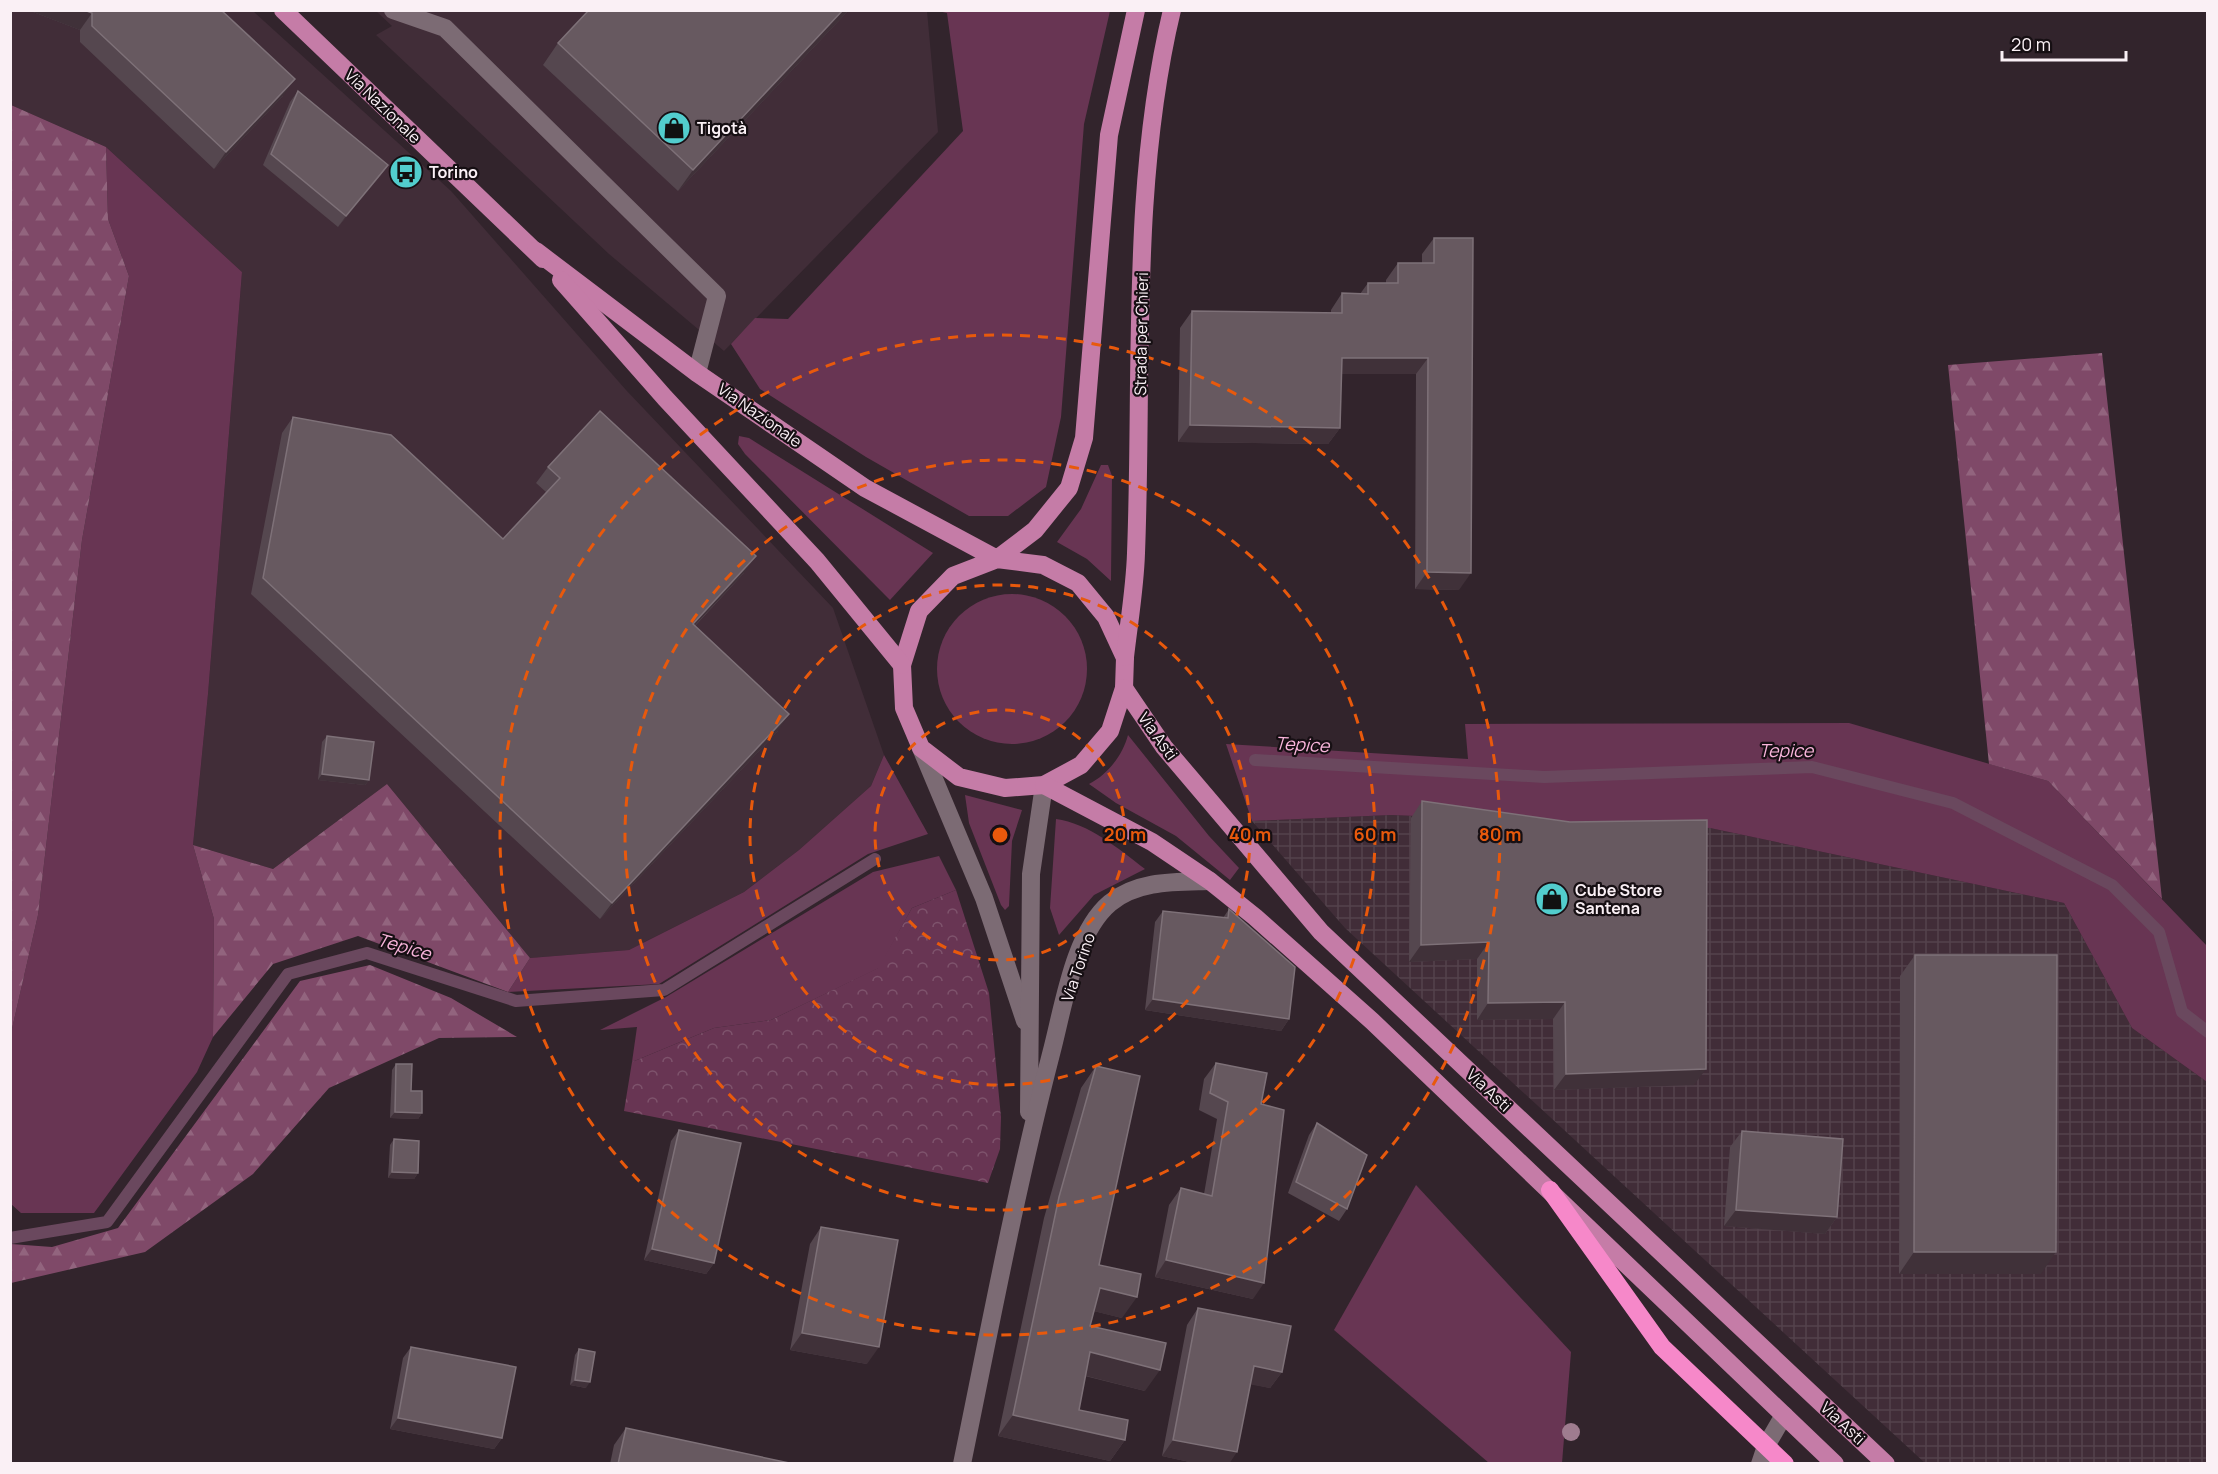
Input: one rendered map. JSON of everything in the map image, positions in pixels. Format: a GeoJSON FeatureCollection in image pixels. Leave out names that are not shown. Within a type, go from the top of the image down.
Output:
{"type":"FeatureCollection","features":[{"type":"Feature","properties":{"kind":"highway"},"geometry":{"type":"LineString","coordinates":[[1550,1190],[1662,1347],[1785,1464]]}},
{"type":"Feature","properties":{"kind":"main road","name":"Via Nazionale"},"geometry":{"type":"LineString","coordinates":[[283,10],[536,251],[665,398],[817,561],[902,665]]}},
{"type":"Feature","properties":{"kind":"main road"},"geometry":{"type":"LineString","coordinates":[[997,559],[1035,530],[1069,488],[1084,438],[1109,135],[1136,10]]}},
{"type":"Feature","properties":{"kind":"main road","name":"Strada per Chieri"},"geometry":{"type":"LineString","coordinates":[[1125,658],[1136,556],[1142,286],[1150,148],[1159,65],[1172,10]]}},
{"type":"Feature","properties":{"kind":"main road","name":"Via Nazionale"},"geometry":{"type":"LineString","coordinates":[[536,251],[697,373],[865,488],[997,559],[1043,565],[1078,583],[1106,617],[1125,658],[1124,687],[1110,731],[1081,765],[1044,785],[1005,788],[959,777],[921,748],[904,708],[902,665],[919,611],[953,576],[997,559]]}},
{"type":"Feature","properties":{"kind":"main road","name":"Via Asti"},"geometry":{"type":"LineString","coordinates":[[1124,687],[1164,747],[1321,932],[1886,1464]]}},
{"type":"Feature","properties":{"kind":"main road","name":"Via Asti"},"geometry":{"type":"LineString","coordinates":[[1044,785],[1152,842],[1210,880],[1364,1013],[1835,1464]]}},
{"type":"Feature","properties":{"kind":"street"},"geometry":{"type":"LineString","coordinates":[[393,10],[445,28],[717,296],[697,373]]}},
{"type":"Feature","properties":{"kind":"street","name":"Via Torino"},"geometry":{"type":"LineString","coordinates":[[921,748],[984,898],[1029,1035]]}},
{"type":"Feature","properties":{"kind":"street","name":"Via Torino"},"geometry":{"type":"LineString","coordinates":[[1029,1137],[1031,874],[1044,785]]}},
{"type":"Feature","properties":{"kind":"street","name":"Via Torino"},"geometry":{"type":"LineString","coordinates":[[962,1464],[1029,1137],[1072,972],[1095,921],[1110,903],[1133,890],[1158,883],[1210,880]]}},
{"type":"Feature","properties":{"kind":"street"},"geometry":{"type":"LineString","coordinates":[[1760,1464],[1766,1446],[1784,1415]]}},
{"type":"Feature","properties":{"kind":"shaded area"},"geometry":{"type":"Polygon","coordinates":[[[11,11],[253,11],[451,191],[626,390],[833,608],[884,755],[871,786],[799,850],[744,892],[629,950],[530,958],[387,784],[273,869],[193,845],[208,694],[242,272],[106,147],[11,105],[11,11]]]}},
{"type":"Feature","properties":{"kind":"shaded area"},"geometry":{"type":"Polygon","coordinates":[[[376,11],[927,11],[938,132],[724,351],[609,254],[376,35],[392,26],[376,11]]]}},
{"type":"Feature","properties":{"kind":"shaded area"},"geometry":{"type":"Polygon","coordinates":[[[1391,815],[1710,828],[2064,903],[2132,1028],[2207,1082],[2207,1463],[1925,1463],[1345,928],[1252,821],[1391,815]]]}},
{"type":"Feature","properties":{"kind":"green space"},"geometry":{"type":"Polygon","coordinates":[[[938,11],[1110,11],[1084,124],[1061,417],[1046,487],[1008,516],[969,516],[866,457],[760,389],[731,344],[755,318],[788,319],[963,131],[947,13],[938,11]]]}},
{"type":"Feature","properties":{"kind":"green space"},"geometry":{"type":"Polygon","coordinates":[[[11,105],[106,147],[108,219],[129,276],[82,540],[38,915],[11,1033],[11,105]]]}},
{"type":"Feature","properties":{"kind":"green space"},"geometry":{"type":"Polygon","coordinates":[[[106,147],[242,272],[208,694],[193,845],[214,919],[213,1037],[197,1072],[94,1213],[21,1213],[11,1204],[11,1033],[38,915],[82,540],[129,276],[108,219],[106,147]]]}},
{"type":"Feature","properties":{"kind":"green space"},"geometry":{"type":"Polygon","coordinates":[[[2102,353],[2162,899],[2048,781],[1989,764],[1948,365],[2102,353]]]}},
{"type":"Feature","properties":{"kind":"green space"},"geometry":{"type":"Polygon","coordinates":[[[739,436],[749,438],[933,553],[890,600],[745,454],[738,444],[739,436]]]}},
{"type":"Feature","properties":{"kind":"green space"},"geometry":{"type":"Polygon","coordinates":[[[1101,465],[1108,465],[1112,476],[1111,581],[1087,559],[1057,542],[1081,509],[1101,465]]]}},
{"type":"Feature","properties":{"kind":"green space"},"geometry":{"type":"Polygon","coordinates":[[[1012,594],[1041,599],[1054,606],[1065,616],[1075,627],[1082,640],[1087,669],[1082,698],[1075,711],[1065,722],[1054,732],[1041,739],[1012,744],[983,739],[970,732],[959,722],[949,711],[942,698],[937,669],[942,640],[949,627],[959,616],[970,606],[983,599],[1012,594]]]}},
{"type":"Feature","properties":{"kind":"green space"},"geometry":{"type":"Polygon","coordinates":[[[1849,723],[2048,781],[2207,946],[2207,1082],[2132,1028],[2064,903],[1710,828],[1391,815],[1252,821],[1226,744],[1468,759],[1465,724],[1849,723]]]}},
{"type":"Feature","properties":{"kind":"green space"},"geometry":{"type":"Polygon","coordinates":[[[1128,735],[1209,836],[1239,868],[1230,880],[1176,836],[1116,803],[1089,784],[1113,764],[1128,735]]]}},
{"type":"Feature","properties":{"kind":"green space"},"geometry":{"type":"Polygon","coordinates":[[[884,755],[928,834],[868,854],[659,984],[508,992],[530,958],[629,950],[744,892],[799,850],[871,786],[884,755]]]}},
{"type":"Feature","properties":{"kind":"green space"},"geometry":{"type":"Polygon","coordinates":[[[387,784],[530,958],[508,992],[358,936],[273,964],[213,1037],[214,919],[193,845],[273,869],[387,784]]]}},
{"type":"Feature","properties":{"kind":"green space"},"geometry":{"type":"Polygon","coordinates":[[[965,795],[1022,810],[1012,841],[1009,906],[1005,910],[969,823],[965,795]]]}},
{"type":"Feature","properties":{"kind":"green space"},"geometry":{"type":"Polygon","coordinates":[[[1056,819],[1068,821],[1091,831],[1145,869],[1094,895],[1059,935],[1050,908],[1056,819]]]}},
{"type":"Feature","properties":{"kind":"green space"},"geometry":{"type":"Polygon","coordinates":[[[939,856],[956,890],[912,908],[879,968],[771,1020],[714,1028],[632,1062],[637,1027],[600,1030],[666,997],[873,872],[939,856]]]}},
{"type":"Feature","properties":{"kind":"green space"},"geometry":{"type":"Polygon","coordinates":[[[956,890],[989,993],[1001,1117],[1000,1149],[988,1183],[624,1111],[632,1062],[714,1028],[771,1020],[878,968],[912,908],[956,890]]]}},
{"type":"Feature","properties":{"kind":"green space"},"geometry":{"type":"Polygon","coordinates":[[[370,965],[451,998],[517,1037],[439,1038],[329,1088],[253,1174],[145,1252],[11,1283],[11,1244],[52,1247],[118,1228],[300,981],[370,965]]]}},
{"type":"Feature","properties":{"kind":"green space"},"geometry":{"type":"Polygon","coordinates":[[[1416,1185],[1571,1352],[1562,1463],[1489,1463],[1334,1330],[1416,1185]]]}},
{"type":"Feature","properties":{"kind":"building"},"geometry":{"type":"Polygon","coordinates":[[[84,10],[221,10],[295,79],[226,152],[92,26],[92,13],[84,10]]]}},
{"type":"Feature","properties":{"kind":"building","name":"Tigotà"},"geometry":{"type":"Polygon","coordinates":[[[589,10],[843,10],[693,170],[558,43],[589,10]]]}},
{"type":"Feature","properties":{"kind":"building"},"geometry":{"type":"Polygon","coordinates":[[[298,91],[388,165],[346,216],[271,154],[298,91]]]}},
{"type":"Feature","properties":{"kind":"building"},"geometry":{"type":"Polygon","coordinates":[[[1434,238],[1473,238],[1471,573],[1427,572],[1428,358],[1342,358],[1340,428],[1190,425],[1192,311],[1342,313],[1342,293],[1368,294],[1368,283],[1398,283],[1398,263],[1434,263],[1434,238]]]}},
{"type":"Feature","properties":{"kind":"building"},"geometry":{"type":"Polygon","coordinates":[[[600,411],[756,556],[693,624],[789,714],[612,903],[263,578],[293,417],[391,435],[503,539],[560,478],[548,467],[600,411]]]}},
{"type":"Feature","properties":{"kind":"building"},"geometry":{"type":"Polygon","coordinates":[[[327,736],[374,742],[369,780],[322,774],[327,736]]]}},
{"type":"Feature","properties":{"kind":"building","name":"Cube Store Santena"},"geometry":{"type":"Polygon","coordinates":[[[1422,801],[1570,822],[1707,820],[1706,1069],[1566,1074],[1565,1002],[1488,1003],[1489,942],[1421,945],[1422,801]]]}},
{"type":"Feature","properties":{"kind":"building"},"geometry":{"type":"Polygon","coordinates":[[[1229,909],[1295,967],[1289,1019],[1153,999],[1163,911],[1228,918],[1229,909]]]}},
{"type":"Feature","properties":{"kind":"building"},"geometry":{"type":"Polygon","coordinates":[[[1915,955],[2057,955],[2056,1252],[1914,1252],[1915,955]]]}},
{"type":"Feature","properties":{"kind":"building"},"geometry":{"type":"Polygon","coordinates":[[[1216,1063],[1267,1073],[1261,1104],[1284,1110],[1264,1283],[1166,1260],[1181,1188],[1212,1196],[1228,1102],[1210,1093],[1216,1063]]]}},
{"type":"Feature","properties":{"kind":"building"},"geometry":{"type":"Polygon","coordinates":[[[396,1064],[412,1064],[411,1091],[422,1091],[422,1113],[395,1112],[396,1064]]]}},
{"type":"Feature","properties":{"kind":"building"},"geometry":{"type":"Polygon","coordinates":[[[1096,1066],[1140,1076],[1099,1265],[1141,1274],[1137,1297],[1100,1288],[1090,1326],[1166,1343],[1160,1370],[1090,1352],[1079,1410],[1128,1420],[1125,1440],[1013,1415],[1059,1197],[1096,1066]]]}},
{"type":"Feature","properties":{"kind":"building"},"geometry":{"type":"Polygon","coordinates":[[[1317,1123],[1367,1155],[1347,1209],[1296,1182],[1317,1123]]]}},
{"type":"Feature","properties":{"kind":"building"},"geometry":{"type":"Polygon","coordinates":[[[679,1130],[741,1143],[714,1263],[652,1249],[679,1130]]]}},
{"type":"Feature","properties":{"kind":"building"},"geometry":{"type":"Polygon","coordinates":[[[1742,1131],[1843,1139],[1837,1217],[1736,1210],[1742,1131]]]}},
{"type":"Feature","properties":{"kind":"building"},"geometry":{"type":"Polygon","coordinates":[[[394,1139],[419,1141],[418,1173],[392,1172],[394,1139]]]}},
{"type":"Feature","properties":{"kind":"building"},"geometry":{"type":"Polygon","coordinates":[[[821,1227],[898,1240],[879,1347],[802,1333],[821,1227]]]}},
{"type":"Feature","properties":{"kind":"building"},"geometry":{"type":"Polygon","coordinates":[[[1198,1308],[1291,1326],[1282,1372],[1254,1366],[1237,1452],[1173,1440],[1198,1308]]]}},
{"type":"Feature","properties":{"kind":"building"},"geometry":{"type":"Polygon","coordinates":[[[411,1347],[516,1367],[502,1438],[398,1418],[411,1347]]]}},
{"type":"Feature","properties":{"kind":"building"},"geometry":{"type":"Polygon","coordinates":[[[579,1349],[595,1352],[590,1382],[575,1380],[579,1349]]]}},
{"type":"Feature","properties":{"kind":"building"},"geometry":{"type":"Polygon","coordinates":[[[626,1428],[794,1464],[618,1464],[626,1428]]]}},
{"type":"Feature","properties":{"kind":"waterway","name":"Tepice"},"geometry":{"type":"LineString","coordinates":[[1255,760],[1544,777],[1812,767],[1953,803],[2112,885],[2159,932],[2182,1012],[2208,1032]]}},
{"type":"Feature","properties":{"kind":"waterway","name":"Tepice"},"geometry":{"type":"LineString","coordinates":[[10,1238],[107,1222],[288,974],[367,953],[516,1001],[664,990],[875,859]]}},
{"type":"Feature","properties":{"kind":"place","name":"Tigotà"},"geometry":{"type":"Point","coordinates":[674,128]}},
{"type":"Feature","properties":{"kind":"place","name":"Torino"},"geometry":{"type":"Point","coordinates":[406,172]}},
{"type":"Feature","properties":{"kind":"place","name":"Cube Store Santena"},"geometry":{"type":"Point","coordinates":[1552,899]}}]}
